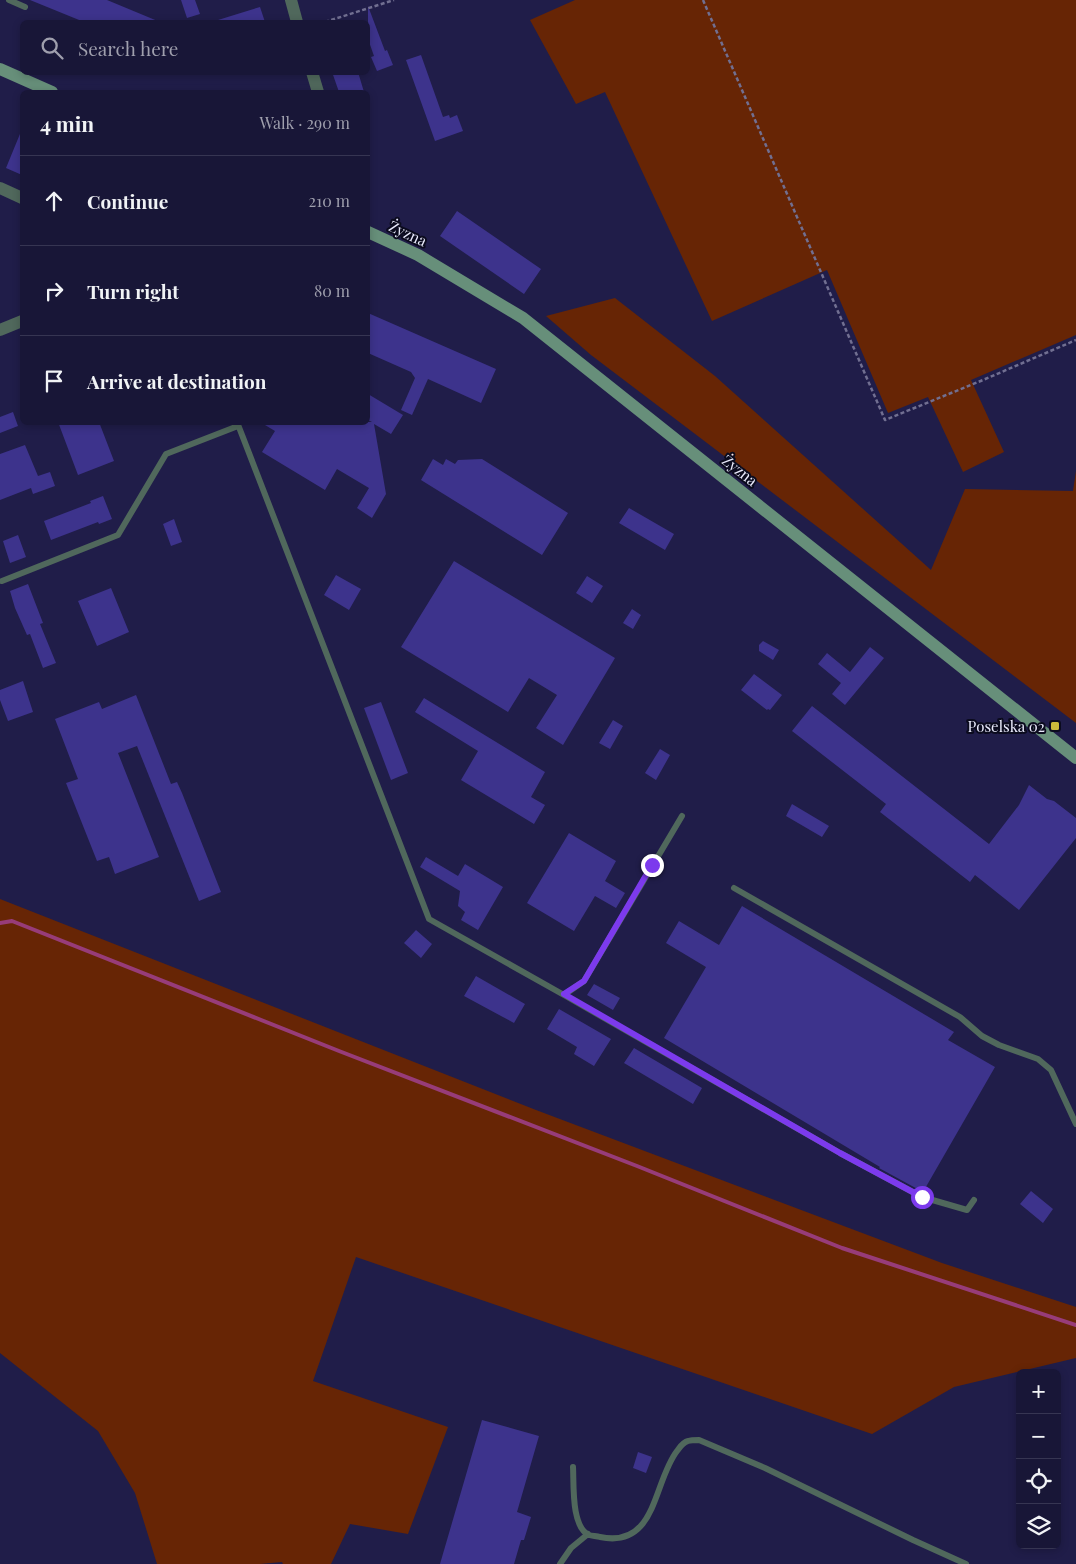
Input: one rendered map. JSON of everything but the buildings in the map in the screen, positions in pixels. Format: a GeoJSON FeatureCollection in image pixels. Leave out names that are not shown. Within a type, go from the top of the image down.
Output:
{"type":"FeatureCollection","features":[{"type":"Feature","properties":{"kind":"street"},"geometry":{"type":"LineString","coordinates":[[291,0],[296,20]]}},
{"type":"Feature","properties":{"kind":"street"},"geometry":{"type":"LineString","coordinates":[[0,69],[47,90]]}},
{"type":"Feature","properties":{"kind":"street"},"geometry":{"type":"LineString","coordinates":[[313,75],[317,90]]}},
{"type":"Feature","properties":{"kind":"street"},"geometry":{"type":"LineString","coordinates":[[0,188],[20,197]]}},
{"type":"Feature","properties":{"kind":"street","name":"Żyzna"},"geometry":{"type":"LineString","coordinates":[[370,233],[418,254],[523,318],[1076,758]]}},
{"type":"Feature","properties":{"kind":"street"},"geometry":{"type":"LineString","coordinates":[[0,330],[20,322]]}},
{"type":"Feature","properties":{"kind":"lane"},"geometry":{"type":"LineString","coordinates":[[9,0],[24,7]]}},
{"type":"Feature","properties":{"kind":"lane"},"geometry":{"type":"LineString","coordinates":[[2,581],[118,535],[166,454],[236,425]]}},
{"type":"Feature","properties":{"kind":"lane"},"geometry":{"type":"LineString","coordinates":[[238,425],[429,919],[564,994],[840,1153],[922,1197],[967,1210],[974,1200]]}},
{"type":"Feature","properties":{"kind":"lane"},"geometry":{"type":"LineString","coordinates":[[564,994],[584,981],[682,816]]}},
{"type":"Feature","properties":{"kind":"lane"},"geometry":{"type":"LineString","coordinates":[[734,888],[960,1017],[982,1036],[999,1045],[1038,1059],[1051,1070],[1076,1124]]}},
{"type":"Feature","properties":{"kind":"lane"},"geometry":{"type":"LineString","coordinates":[[573,1467],[576,1516],[582,1528],[588,1534],[617,1540],[637,1531],[647,1518],[659,1494],[670,1460],[688,1440],[699,1440],[765,1468],[966,1564]]}},
{"type":"Feature","properties":{"kind":"lane"},"geometry":{"type":"LineString","coordinates":[[560,1564],[571,1548],[588,1534]]}},
{"type":"Feature","properties":{"kind":"path"},"geometry":{"type":"LineString","coordinates":[[331,20],[394,0]]}},
{"type":"Feature","properties":{"kind":"path"},"geometry":{"type":"LineString","coordinates":[[703,0],[885,420],[1076,340]]}},
{"type":"Feature","properties":{"kind":"shaded area"},"geometry":{"type":"Polygon","coordinates":[[[575,0],[1076,0],[1076,335],[971,380],[1004,452],[963,472],[928,397],[888,413],[827,270],[712,321],[605,92],[576,104],[530,20],[575,0]]]}},
{"type":"Feature","properties":{"kind":"shaded area"},"geometry":{"type":"Polygon","coordinates":[[[615,298],[715,376],[931,570],[965,489],[1073,491],[1076,471],[1076,723],[591,355],[546,316],[615,298]]]}},
{"type":"Feature","properties":{"kind":"shaded area"},"geometry":{"type":"Polygon","coordinates":[[[0,899],[536,1110],[942,1263],[1076,1307],[1076,1358],[1030,1369],[1016,1369],[1016,1372],[954,1387],[872,1434],[356,1257],[313,1381],[448,1427],[408,1534],[350,1524],[331,1564],[283,1564],[282,1562],[260,1564],[157,1564],[135,1493],[98,1431],[0,1353],[0,899]]]}},
{"type":"Feature","properties":{"kind":"waterway"},"geometry":{"type":"LineString","coordinates":[[0,923],[12,921],[842,1248],[1076,1325]]}},
{"type":"Feature","properties":{"kind":"place","name":"Poselska 02"},"geometry":{"type":"Point","coordinates":[1055,726]}},
{"type":"Feature","properties":{"kind":"route"},"geometry":{"type":"LineString","coordinates":[[652,865],[584,981],[564,994],[840,1153],[922,1197]]}}]}
